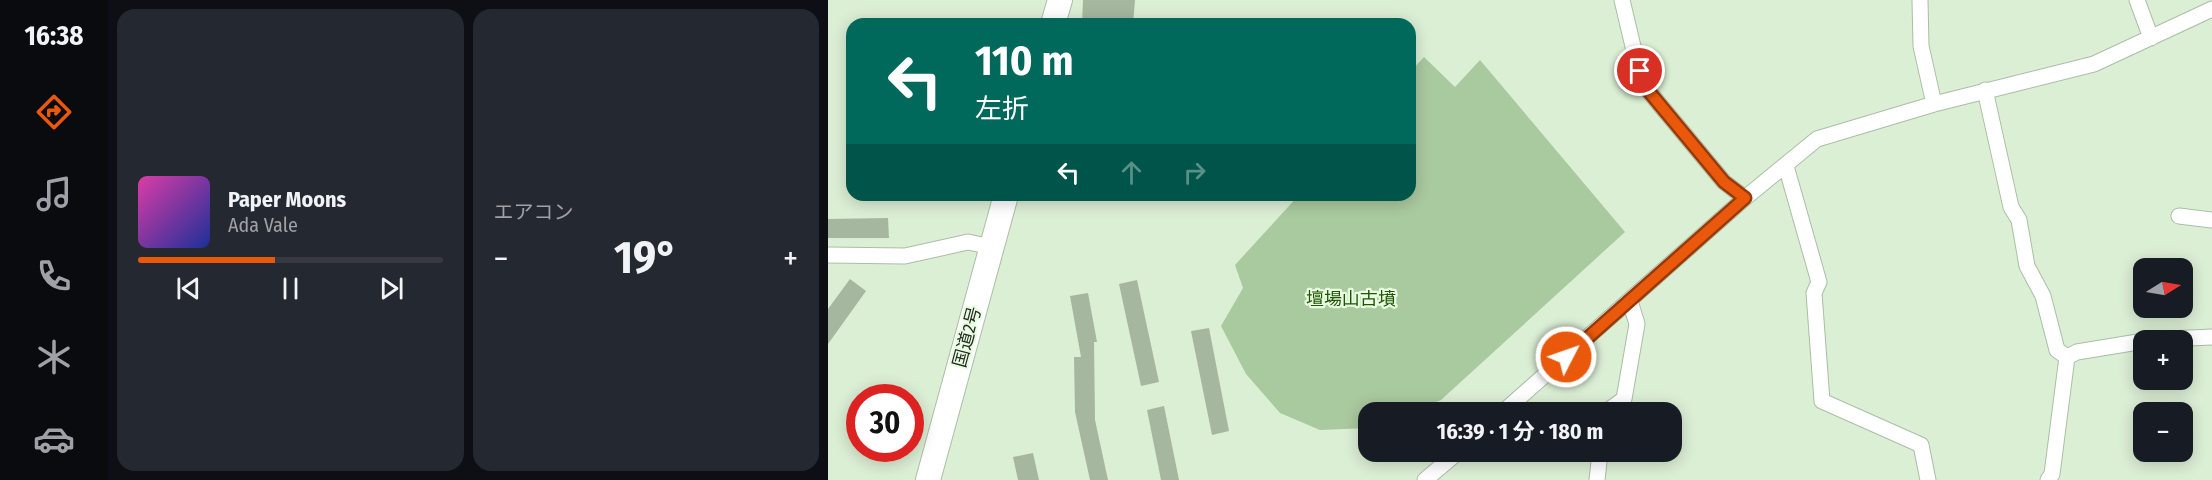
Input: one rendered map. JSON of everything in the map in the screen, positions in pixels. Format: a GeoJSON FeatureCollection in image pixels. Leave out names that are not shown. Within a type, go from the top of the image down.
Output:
{"type":"FeatureCollection","features":[{"type":"Feature","properties":{"kind":"highway"},"geometry":{"type":"LineString","coordinates":[[1055,18],[1060,0]]}},
{"type":"Feature","properties":{"kind":"highway","name":"国道2号"},"geometry":{"type":"LineString","coordinates":[[928,480],[1004,201]]}},
{"type":"Feature","properties":{"kind":"street"},"geometry":{"type":"LineString","coordinates":[[1622,0],[1635,55],[1646,88],[1724,182],[1745,198]]}},
{"type":"Feature","properties":{"kind":"street"},"geometry":{"type":"LineString","coordinates":[[1920,0],[1921,46],[1934,104]]}},
{"type":"Feature","properties":{"kind":"street"},"geometry":{"type":"LineString","coordinates":[[2137,0],[2151,38]]}},
{"type":"Feature","properties":{"kind":"street"},"geometry":{"type":"LineString","coordinates":[[1514,402],[1745,198],[1817,139],[1985,90],[2094,64],[2212,9]]}},
{"type":"Feature","properties":{"kind":"street"},"geometry":{"type":"LineString","coordinates":[[1985,90],[2011,207],[2019,220],[2027,266],[2043,296],[2057,350],[2067,357]]}},
{"type":"Feature","properties":{"kind":"street"},"geometry":{"type":"LineString","coordinates":[[1786,166],[1819,282],[1814,293],[1822,401],[1921,445],[1928,480]]}},
{"type":"Feature","properties":{"kind":"street"},"geometry":{"type":"LineString","coordinates":[[2179,216],[2212,220]]}},
{"type":"Feature","properties":{"kind":"street"},"geometry":{"type":"LineString","coordinates":[[828,255],[905,256],[968,242],[992,247]]}},
{"type":"Feature","properties":{"kind":"street"},"geometry":{"type":"LineString","coordinates":[[1620,402],[1624,399],[1637,324],[1630,301]]}},
{"type":"Feature","properties":{"kind":"street"},"geometry":{"type":"LineString","coordinates":[[2193,338],[2212,337]]}},
{"type":"Feature","properties":{"kind":"street"},"geometry":{"type":"LineString","coordinates":[[2067,357],[2077,352],[2133,343]]}},
{"type":"Feature","properties":{"kind":"street"},"geometry":{"type":"LineString","coordinates":[[2048,480],[2052,474],[2067,357]]}},
{"type":"Feature","properties":{"kind":"street"},"geometry":{"type":"LineString","coordinates":[[1425,480],[1446,462]]}},
{"type":"Feature","properties":{"kind":"street"},"geometry":{"type":"LineString","coordinates":[[1597,480],[1599,462]]}},
{"type":"Feature","properties":{"kind":"green space","name":"壇場山古墳"},"geometry":{"type":"Polygon","coordinates":[[[1424,57],[1455,87],[1480,60],[1625,232],[1441,400],[1436,402],[1358,402],[1358,428],[1320,430],[1280,413],[1246,374],[1221,326],[1243,288],[1235,265],[1294,201],[1416,201],[1416,66],[1424,57]]]}},
{"type":"Feature","properties":{"kind":"building"},"geometry":{"type":"Polygon","coordinates":[[[1083,0],[1135,0],[1134,18],[1082,18],[1083,0]]]}},
{"type":"Feature","properties":{"kind":"building"},"geometry":{"type":"Polygon","coordinates":[[[888,218],[889,238],[828,238],[828,219],[888,218]]]}},
{"type":"Feature","properties":{"kind":"building"},"geometry":{"type":"Polygon","coordinates":[[[850,279],[866,291],[828,344],[828,309],[850,279]]]}},
{"type":"Feature","properties":{"kind":"building"},"geometry":{"type":"Polygon","coordinates":[[[1137,280],[1159,382],[1141,386],[1119,284],[1137,280]]]}},
{"type":"Feature","properties":{"kind":"building"},"geometry":{"type":"Polygon","coordinates":[[[1088,293],[1097,342],[1094,342],[1095,420],[1108,480],[1090,480],[1075,412],[1074,357],[1081,357],[1070,296],[1088,293]]]}},
{"type":"Feature","properties":{"kind":"building"},"geometry":{"type":"Polygon","coordinates":[[[1209,328],[1229,431],[1212,435],[1191,331],[1209,328]]]}},
{"type":"Feature","properties":{"kind":"building"},"geometry":{"type":"Polygon","coordinates":[[[1164,406],[1179,480],[1161,480],[1147,410],[1164,406]]]}},
{"type":"Feature","properties":{"kind":"building"},"geometry":{"type":"Polygon","coordinates":[[[1033,453],[1039,480],[1018,480],[1013,457],[1033,453]]]}},
{"type":"Feature","properties":{"kind":"route"},"geometry":{"type":"LineString","coordinates":[[1566,357],[1745,198],[1724,182],[1646,88],[1640,71]]}}]}
